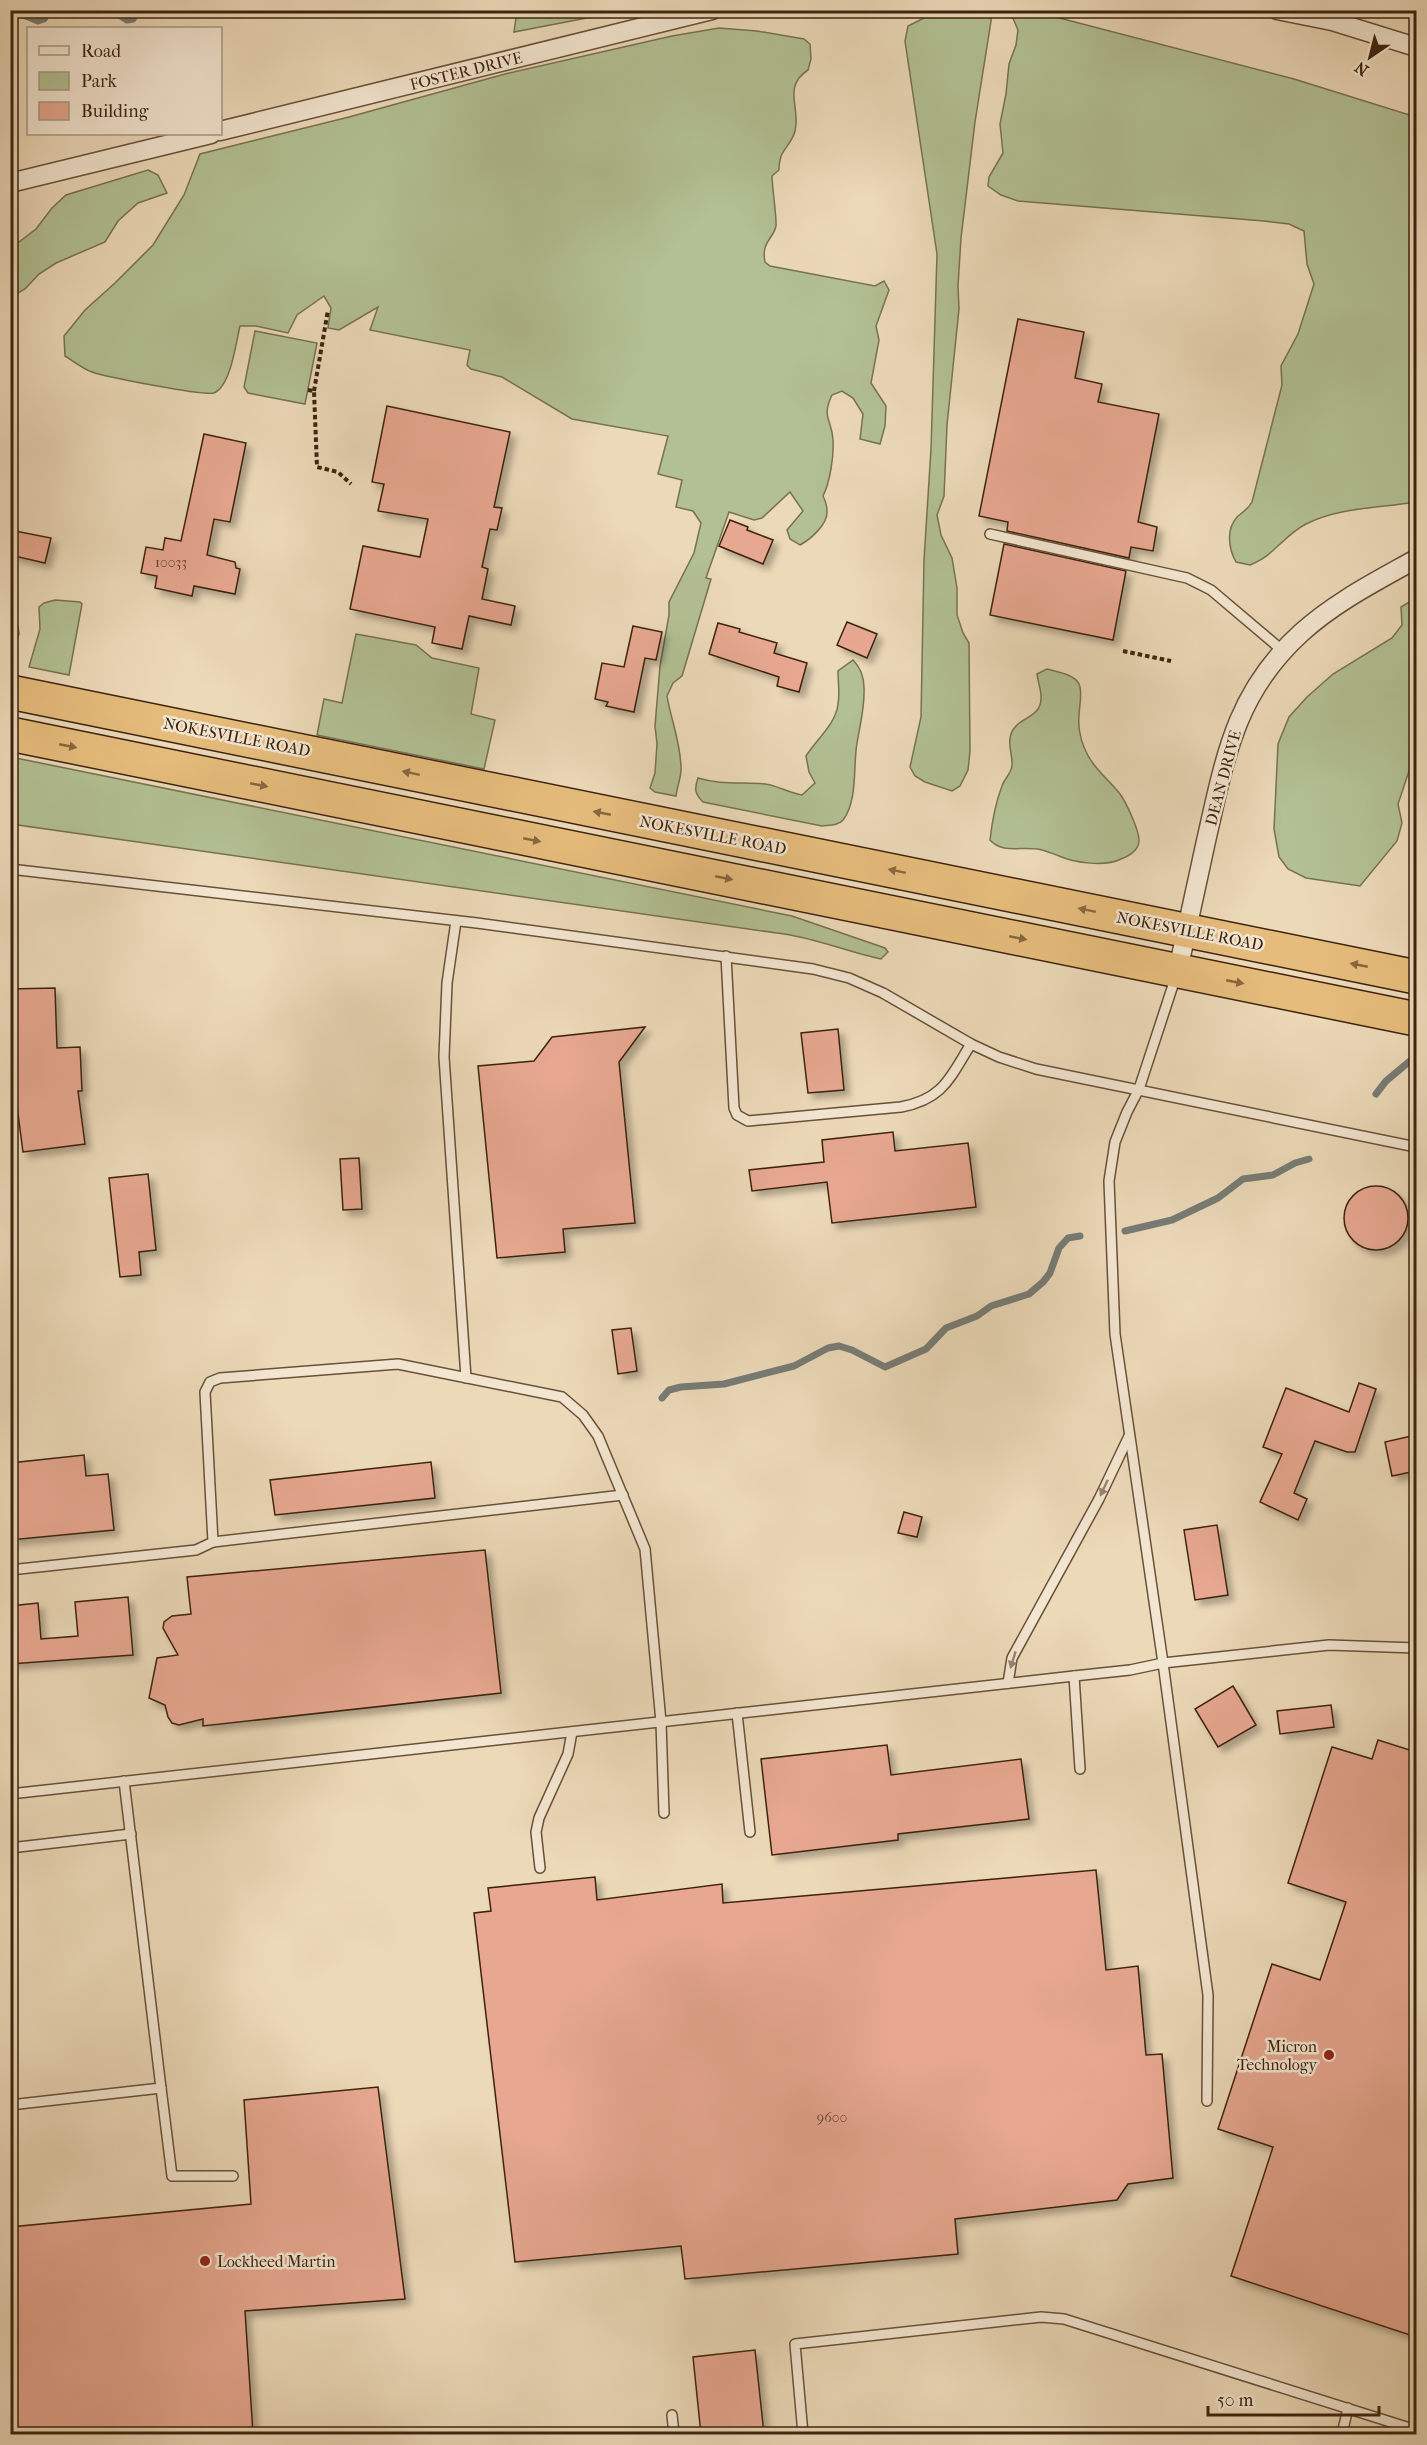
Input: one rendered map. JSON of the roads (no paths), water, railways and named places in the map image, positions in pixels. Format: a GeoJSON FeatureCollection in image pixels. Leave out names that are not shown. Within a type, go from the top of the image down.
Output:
{"type":"FeatureCollection","features":[{"type":"Feature","properties":{"kind":"highway","name":"NOKESVILLE ROAD"},"geometry":{"type":"LineString","coordinates":[[10,692],[1416,977]]}},
{"type":"Feature","properties":{"kind":"highway"},"geometry":{"type":"LineString","coordinates":[[10,734],[1416,1019]]}},
{"type":"Feature","properties":{"kind":"highway"},"geometry":{"type":"LineString","coordinates":[[487,831],[495,791]]}},
{"type":"Feature","properties":{"kind":"street","name":"FOSTER DRIVE"},"geometry":{"type":"LineString","coordinates":[[222,131],[712,10]]}},
{"type":"Feature","properties":{"kind":"street"},"geometry":{"type":"LineString","coordinates":[[1288,11],[1364,29],[1416,47]]}},
{"type":"Feature","properties":{"kind":"street"},"geometry":{"type":"LineString","coordinates":[[10,183],[207,135]]}},
{"type":"Feature","properties":{"kind":"street","name":"DEAN DRIVE"},"geometry":{"type":"LineString","coordinates":[[1178,970],[1226,751],[1250,697],[1283,651],[1326,612],[1416,559]]}},
{"type":"Feature","properties":{"kind":"lane"},"geometry":{"type":"LineString","coordinates":[[990,534],[1187,578],[1211,590],[1283,651]]}},
{"type":"Feature","properties":{"kind":"lane"},"geometry":{"type":"LineString","coordinates":[[10,869],[456,921],[813,969],[849,978],[883,993],[971,1044],[999,1057],[1036,1069],[1416,1146]]}},
{"type":"Feature","properties":{"kind":"lane"},"geometry":{"type":"LineString","coordinates":[[456,921],[447,983],[444,1057],[466,1378]]}},
{"type":"Feature","properties":{"kind":"lane"},"geometry":{"type":"LineString","coordinates":[[726,956],[734,1108],[737,1115],[748,1121],[901,1107],[925,1101],[945,1085],[971,1044]]}},
{"type":"Feature","properties":{"kind":"lane"},"geometry":{"type":"LineString","coordinates":[[1178,970],[1139,1089],[1115,1142],[1109,1181],[1115,1334],[1208,1995],[1208,2101]]}},
{"type":"Feature","properties":{"kind":"lane"},"geometry":{"type":"LineString","coordinates":[[213,1542],[205,1392],[210,1382],[220,1378],[398,1364],[542,1391],[562,1397],[570,1402],[598,1436],[645,1549],[661,1722],[664,1813]]}},
{"type":"Feature","properties":{"kind":"lane"},"geometry":{"type":"LineString","coordinates":[[1008,1683],[1012,1658],[1099,1499],[1130,1436]]}},
{"type":"Feature","properties":{"kind":"lane"},"geometry":{"type":"LineString","coordinates":[[10,1570],[196,1550],[213,1542],[622,1495]]}},
{"type":"Feature","properties":{"kind":"lane"},"geometry":{"type":"LineString","coordinates":[[10,1794],[1130,1670],[1163,1663],[1329,1645],[1416,1648]]}},
{"type":"Feature","properties":{"kind":"lane"},"geometry":{"type":"LineString","coordinates":[[1074,1676],[1080,1769]]}},
{"type":"Feature","properties":{"kind":"lane"},"geometry":{"type":"LineString","coordinates":[[737,1713],[750,1832]]}},
{"type":"Feature","properties":{"kind":"lane"},"geometry":{"type":"LineString","coordinates":[[540,1868],[536,1832],[539,1818],[568,1754],[572,1732]]}},
{"type":"Feature","properties":{"kind":"lane"},"geometry":{"type":"LineString","coordinates":[[124,1781],[172,2176],[232,2176]]}},
{"type":"Feature","properties":{"kind":"lane"},"geometry":{"type":"LineString","coordinates":[[10,1848],[131,1834]]}},
{"type":"Feature","properties":{"kind":"lane"},"geometry":{"type":"LineString","coordinates":[[10,2105],[161,2088]]}},
{"type":"Feature","properties":{"kind":"lane"},"geometry":{"type":"LineString","coordinates":[[803,2434],[795,2344],[1041,2317],[1064,2319],[1416,2430]]}},
{"type":"Feature","properties":{"kind":"lane"},"geometry":{"type":"LineString","coordinates":[[1342,2434],[1348,2408]]}},
{"type":"Feature","properties":{"kind":"lane"},"geometry":{"type":"LineString","coordinates":[[672,2415],[674,2434]]}},
{"type":"Feature","properties":{"kind":"waterway"},"geometry":{"type":"LineString","coordinates":[[10,16],[21,15],[38,21],[44,19],[50,10]]}},
{"type":"Feature","properties":{"kind":"waterway"},"geometry":{"type":"LineString","coordinates":[[112,10],[127,20],[133,19],[139,10]]}},
{"type":"Feature","properties":{"kind":"waterway"},"geometry":{"type":"LineString","coordinates":[[151,10],[166,14],[181,10]]}},
{"type":"Feature","properties":{"kind":"waterway"},"geometry":{"type":"LineString","coordinates":[[1376,1094],[1386,1081],[1416,1056]]}},
{"type":"Feature","properties":{"kind":"waterway"},"geometry":{"type":"LineString","coordinates":[[1125,1231],[1172,1220],[1218,1198],[1243,1179],[1273,1175],[1295,1163],[1309,1159]]}},
{"type":"Feature","properties":{"kind":"waterway"},"geometry":{"type":"LineString","coordinates":[[662,1398],[669,1390],[681,1387],[724,1384],[794,1366],[828,1348],[839,1346],[885,1367],[926,1349],[946,1328],[977,1316],[991,1306],[1029,1294],[1050,1273],[1059,1248],[1068,1238],[1080,1236]]}},
{"type":"Feature","properties":{"kind":"place","name":"Micron Technology"},"geometry":{"type":"Point","coordinates":[1329,2055]}},
{"type":"Feature","properties":{"kind":"place","name":"Lockheed Martin"},"geometry":{"type":"Point","coordinates":[205,2261]}}]}
